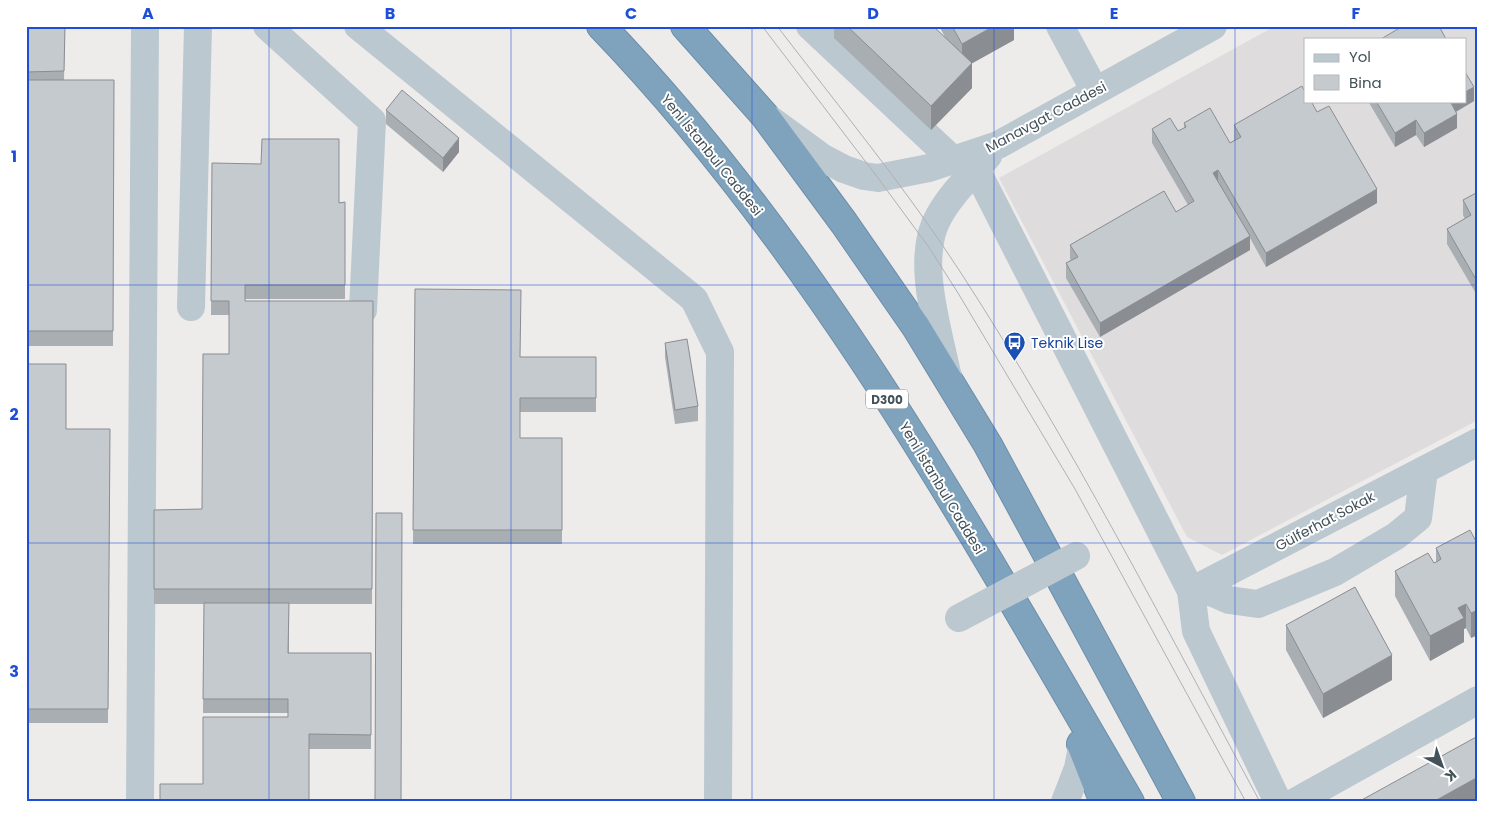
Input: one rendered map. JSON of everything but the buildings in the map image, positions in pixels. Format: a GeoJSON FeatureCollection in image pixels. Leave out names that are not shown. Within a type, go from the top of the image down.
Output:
{"type":"FeatureCollection","features":[{"type":"Feature","properties":{"kind":"highway","name":"Yeni İstanbul Caddesi"},"geometry":{"type":"LineString","coordinates":[[601,26],[660,91],[708,149],[814,288],[930,466],[1130,802]]}},
{"type":"Feature","properties":{"kind":"highway"},"geometry":{"type":"LineString","coordinates":[[685,26],[765,116],[879,272],[948,378],[1022,506],[1180,802]]}},
{"type":"Feature","properties":{"kind":"highway"},"geometry":{"type":"LineString","coordinates":[[1066,692],[1082,747],[1104,802]]}},
{"type":"Feature","properties":{"kind":"highway"},"geometry":{"type":"LineString","coordinates":[[1164,772],[1191,802]]}},
{"type":"Feature","properties":{"kind":"street"},"geometry":{"type":"LineString","coordinates":[[140,802],[145,26]]}},
{"type":"Feature","properties":{"kind":"street"},"geometry":{"type":"LineString","coordinates":[[191,307],[198,26]]}},
{"type":"Feature","properties":{"kind":"street"},"geometry":{"type":"LineString","coordinates":[[267,26],[372,121],[363,310]]}},
{"type":"Feature","properties":{"kind":"street"},"geometry":{"type":"LineString","coordinates":[[358,26],[694,299],[720,352],[718,802]]}},
{"type":"Feature","properties":{"kind":"street"},"geometry":{"type":"LineString","coordinates":[[810,26],[965,165],[1190,584],[1196,631],[1278,802]]}},
{"type":"Feature","properties":{"kind":"street"},"geometry":{"type":"LineString","coordinates":[[1060,26],[1095,91]]}},
{"type":"Feature","properties":{"kind":"street","name":"Manavgat Caddesi"},"geometry":{"type":"LineString","coordinates":[[948,378],[930,284],[928,246],[939,215],[965,165],[1213,26]]}},
{"type":"Feature","properties":{"kind":"street"},"geometry":{"type":"LineString","coordinates":[[765,116],[823,158],[844,169],[864,176],[878,178],[929,168],[965,165]]}},
{"type":"Feature","properties":{"kind":"street","name":"Gülferhat Sokak"},"geometry":{"type":"LineString","coordinates":[[1190,584],[1478,442]]}},
{"type":"Feature","properties":{"kind":"street"},"geometry":{"type":"LineString","coordinates":[[1190,584],[1229,600],[1258,604],[1335,572],[1396,536],[1418,518],[1424,470]]}},
{"type":"Feature","properties":{"kind":"street"},"geometry":{"type":"LineString","coordinates":[[959,618],[1076,556]]}},
{"type":"Feature","properties":{"kind":"street"},"geometry":{"type":"LineString","coordinates":[[1295,802],[1478,700]]}},
{"type":"Feature","properties":{"kind":"street"},"geometry":{"type":"LineString","coordinates":[[1065,802],[1078,768],[1082,747]]}},
{"type":"Feature","properties":{"kind":"shaded area"},"geometry":{"type":"Polygon","coordinates":[[[1275,26],[1478,26],[1478,420],[1222,555],[1187,537],[999,178],[1275,26]]]}},
{"type":"Feature","properties":{"kind":"tram line"},"geometry":{"type":"LineString","coordinates":[[762,26],[928,246],[958,293],[1075,489],[1246,802]]}},
{"type":"Feature","properties":{"kind":"tram line"},"geometry":{"type":"LineString","coordinates":[[777,26],[918,210],[961,273],[1001,337],[1041,402],[1116,534],[1260,802]]}},
{"type":"Feature","properties":{"kind":"place","name":"Teknik Lise"},"geometry":{"type":"Point","coordinates":[1015,362]}}]}
